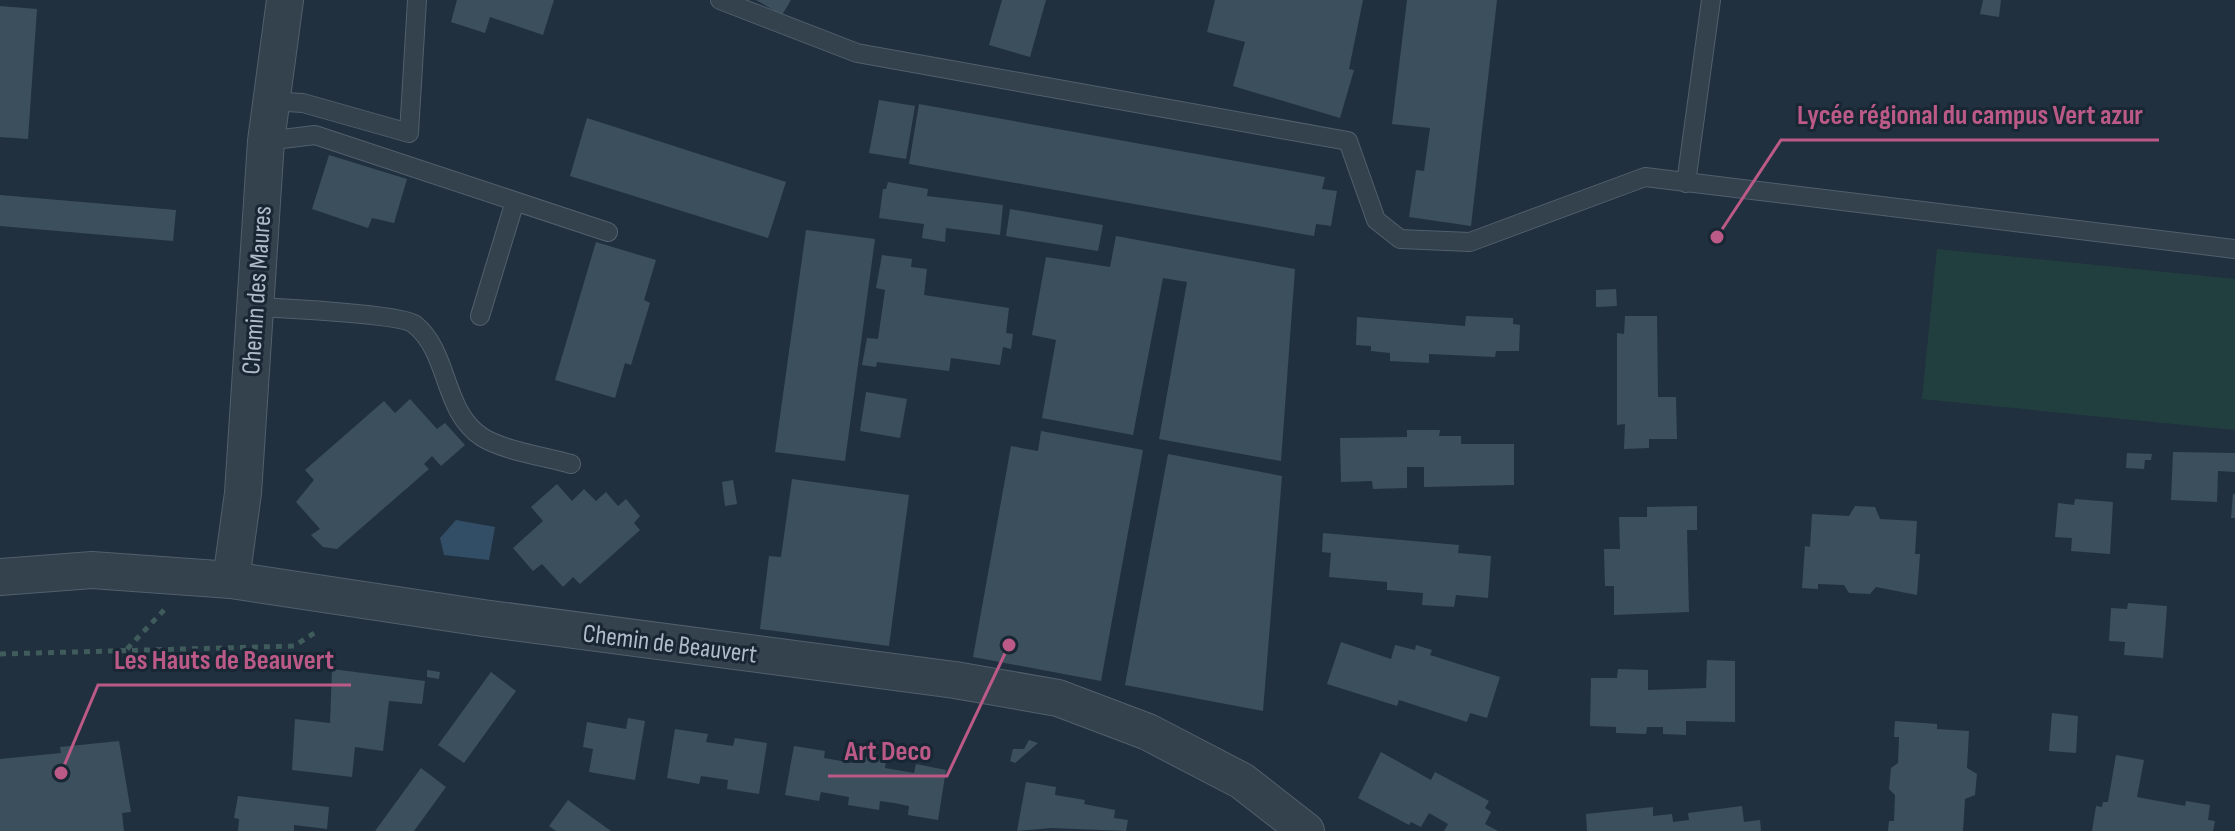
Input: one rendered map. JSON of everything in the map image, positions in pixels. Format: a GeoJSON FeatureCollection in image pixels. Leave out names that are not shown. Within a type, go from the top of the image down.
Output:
{"type":"FeatureCollection","features":[{"type":"Feature","properties":{"kind":"street","name":"Chemin des Maures"},"geometry":{"type":"LineString","coordinates":[[231,580],[243,493],[269,101],[285,0]]}},
{"type":"Feature","properties":{"kind":"street","name":"Chemin de Beauvert"},"geometry":{"type":"LineString","coordinates":[[0,577],[92,570],[231,580],[483,618],[955,680],[1058,698],[1148,732],[1242,781],[1306,831]]}},
{"type":"Feature","properties":{"kind":"lane"},"geometry":{"type":"LineString","coordinates":[[269,101],[303,103],[409,133],[417,0]]}},
{"type":"Feature","properties":{"kind":"lane"},"geometry":{"type":"LineString","coordinates":[[720,0],[857,53],[1348,141],[1376,220],[1400,239],[1470,242],[1645,177],[2235,249]]}},
{"type":"Feature","properties":{"kind":"lane"},"geometry":{"type":"LineString","coordinates":[[1686,183],[1711,0]]}},
{"type":"Feature","properties":{"kind":"lane"},"geometry":{"type":"LineString","coordinates":[[266,141],[315,135],[608,232]]}},
{"type":"Feature","properties":{"kind":"lane"},"geometry":{"type":"LineString","coordinates":[[480,316],[515,201]]}},
{"type":"Feature","properties":{"kind":"lane"},"geometry":{"type":"LineString","coordinates":[[255,307],[411,321],[432,341],[466,423],[483,438],[571,464]]}},
{"type":"Feature","properties":{"kind":"path"},"geometry":{"type":"LineString","coordinates":[[126,650],[168,606]]}},
{"type":"Feature","properties":{"kind":"path"},"geometry":{"type":"LineString","coordinates":[[0,654],[294,646],[316,632]]}},
{"type":"Feature","properties":{"kind":"green space"},"geometry":{"type":"Polygon","coordinates":[[[1937,249],[2235,279],[2235,430],[1922,399],[1937,249]]]}},
{"type":"Feature","properties":{"kind":"water"},"geometry":{"type":"Polygon","coordinates":[[[456,520],[495,527],[489,560],[444,555],[440,538],[456,520]]]}},
{"type":"Feature","properties":{"kind":"building"},"geometry":{"type":"Polygon","coordinates":[[[457,0],[554,0],[543,35],[490,17],[485,33],[451,22],[457,0]]]}},
{"type":"Feature","properties":{"kind":"building"},"geometry":{"type":"Polygon","coordinates":[[[756,0],[791,0],[782,15],[756,0]]]}},
{"type":"Feature","properties":{"kind":"building"},"geometry":{"type":"Polygon","coordinates":[[[1002,0],[1046,0],[1030,57],[989,45],[1002,0]]]}},
{"type":"Feature","properties":{"kind":"building"},"geometry":{"type":"Polygon","coordinates":[[[1215,0],[1363,0],[1349,69],[1354,70],[1340,118],[1233,86],[1245,42],[1207,32],[1215,0]]]}},
{"type":"Feature","properties":{"kind":"building"},"geometry":{"type":"Polygon","coordinates":[[[1407,0],[1497,0],[1471,226],[1409,217],[1416,170],[1424,171],[1430,128],[1392,124],[1407,0]]]}},
{"type":"Feature","properties":{"kind":"building"},"geometry":{"type":"Polygon","coordinates":[[[1983,0],[2001,0],[1999,17],[1980,14],[1983,0]]]}},
{"type":"Feature","properties":{"kind":"building"},"geometry":{"type":"Polygon","coordinates":[[[0,6],[37,9],[28,139],[0,137],[0,6]]]}},
{"type":"Feature","properties":{"kind":"building"},"geometry":{"type":"Polygon","coordinates":[[[879,100],[915,106],[906,159],[869,153],[879,100]]]}},
{"type":"Feature","properties":{"kind":"building"},"geometry":{"type":"Polygon","coordinates":[[[919,104],[1325,177],[1322,189],[1337,191],[1331,226],[1316,224],[1314,236],[909,164],[919,104]]]}},
{"type":"Feature","properties":{"kind":"building"},"geometry":{"type":"Polygon","coordinates":[[[587,118],[786,182],[768,238],[570,176],[587,118]]]}},
{"type":"Feature","properties":{"kind":"building"},"geometry":{"type":"Polygon","coordinates":[[[329,155],[407,179],[394,223],[372,218],[368,228],[312,209],[329,155]]]}},
{"type":"Feature","properties":{"kind":"building"},"geometry":{"type":"Polygon","coordinates":[[[888,182],[928,189],[927,196],[1003,205],[1000,235],[946,228],[945,242],[922,238],[924,224],[879,218],[883,189],[886,189],[888,182]]]}},
{"type":"Feature","properties":{"kind":"building"},"geometry":{"type":"Polygon","coordinates":[[[0,195],[176,210],[173,241],[0,226],[0,195]]]}},
{"type":"Feature","properties":{"kind":"building"},"geometry":{"type":"Polygon","coordinates":[[[1010,209],[1103,225],[1098,251],[1006,236],[1010,209]]]}},
{"type":"Feature","properties":{"kind":"building"},"geometry":{"type":"Polygon","coordinates":[[[806,230],[875,239],[845,461],[775,452],[806,230]]]}},
{"type":"Feature","properties":{"kind":"building"},"geometry":{"type":"Polygon","coordinates":[[[1116,236],[1295,269],[1281,461],[1159,439],[1187,282],[1163,278],[1133,435],[1042,418],[1056,340],[1032,335],[1046,257],[1110,267],[1116,236]]]}},
{"type":"Feature","properties":{"kind":"building"},"geometry":{"type":"Polygon","coordinates":[[[596,242],[656,260],[644,300],[650,303],[631,365],[625,363],[615,398],[555,380],[596,242]]]}},
{"type":"Feature","properties":{"kind":"building"},"geometry":{"type":"Polygon","coordinates":[[[882,255],[912,259],[911,267],[927,269],[924,295],[1009,308],[1006,333],[1013,334],[1011,349],[1003,347],[1000,365],[951,358],[949,371],[877,362],[876,367],[862,365],[867,338],[878,339],[885,290],[876,288],[882,255]]]}},
{"type":"Feature","properties":{"kind":"building"},"geometry":{"type":"Polygon","coordinates":[[[1616,289],[1617,306],[1596,307],[1596,290],[1616,289]]]}},
{"type":"Feature","properties":{"kind":"building"},"geometry":{"type":"Polygon","coordinates":[[[1466,316],[1513,318],[1513,324],[1520,325],[1519,351],[1496,351],[1495,357],[1429,354],[1429,363],[1390,361],[1390,353],[1371,351],[1371,346],[1356,345],[1357,317],[1465,326],[1466,316]]]}},
{"type":"Feature","properties":{"kind":"building"},"geometry":{"type":"Polygon","coordinates":[[[1625,316],[1657,316],[1658,397],[1676,397],[1677,439],[1649,439],[1649,448],[1624,449],[1625,424],[1617,425],[1617,333],[1624,334],[1625,316]]]}},
{"type":"Feature","properties":{"kind":"building"},"geometry":{"type":"Polygon","coordinates":[[[866,392],[907,399],[900,438],[860,431],[866,392]]]}},
{"type":"Feature","properties":{"kind":"building"},"geometry":{"type":"Polygon","coordinates":[[[410,399],[437,429],[445,423],[465,445],[441,466],[432,456],[424,464],[429,469],[337,549],[323,547],[311,535],[320,529],[296,502],[314,480],[305,470],[384,401],[395,413],[410,399]]]}},
{"type":"Feature","properties":{"kind":"building"},"geometry":{"type":"Polygon","coordinates":[[[1407,430],[1440,430],[1439,436],[1461,436],[1461,444],[1514,444],[1514,485],[1424,487],[1424,467],[1407,467],[1407,488],[1373,489],[1372,481],[1341,482],[1340,438],[1407,437],[1407,430]]]}},
{"type":"Feature","properties":{"kind":"building"},"geometry":{"type":"Polygon","coordinates":[[[1041,431],[1143,450],[1101,681],[973,657],[1011,446],[1038,451],[1041,431]]]}},
{"type":"Feature","properties":{"kind":"building"},"geometry":{"type":"Polygon","coordinates":[[[2173,452],[2235,453],[2235,472],[2218,471],[2217,502],[2171,500],[2173,452]]]}},
{"type":"Feature","properties":{"kind":"building"},"geometry":{"type":"Polygon","coordinates":[[[2127,453],[2152,454],[2151,460],[2145,460],[2144,469],[2126,468],[2127,453]]]}},
{"type":"Feature","properties":{"kind":"building"},"geometry":{"type":"Polygon","coordinates":[[[1168,454],[1282,476],[1263,711],[1125,685],[1168,454]]]}},
{"type":"Feature","properties":{"kind":"building"},"geometry":{"type":"Polygon","coordinates":[[[792,479],[909,495],[889,646],[760,629],[769,556],[781,557],[792,479]]]}},
{"type":"Feature","properties":{"kind":"building"},"geometry":{"type":"Polygon","coordinates":[[[733,480],[737,504],[725,506],[722,482],[733,480]]]}},
{"type":"Feature","properties":{"kind":"building"},"geometry":{"type":"Polygon","coordinates":[[[557,484],[572,501],[584,489],[596,501],[606,492],[618,506],[626,499],[640,516],[634,523],[640,530],[580,584],[573,577],[563,587],[542,564],[533,571],[513,548],[543,521],[531,507],[557,484]]]}},
{"type":"Feature","properties":{"kind":"building"},"geometry":{"type":"Polygon","coordinates":[[[2233,494],[2235,518],[2231,518],[2233,494]]]}},
{"type":"Feature","properties":{"kind":"building"},"geometry":{"type":"Polygon","coordinates":[[[2075,499],[2113,502],[2110,554],[2071,551],[2072,538],[2055,537],[2058,503],[2074,505],[2075,499]]]}},
{"type":"Feature","properties":{"kind":"building"},"geometry":{"type":"Polygon","coordinates":[[[1697,506],[1697,530],[1687,530],[1689,612],[1614,615],[1614,586],[1605,586],[1604,549],[1620,549],[1619,517],[1647,517],[1647,507],[1697,506]]]}},
{"type":"Feature","properties":{"kind":"building"},"geometry":{"type":"Polygon","coordinates":[[[1855,506],[1875,507],[1880,519],[1917,521],[1915,554],[1920,554],[1917,595],[1876,587],[1870,594],[1849,593],[1844,585],[1818,584],[1818,589],[1802,588],[1805,546],[1810,547],[1812,514],[1849,516],[1855,506]]]}},
{"type":"Feature","properties":{"kind":"building"},"geometry":{"type":"Polygon","coordinates":[[[1323,533],[1459,545],[1458,553],[1491,556],[1488,598],[1456,595],[1454,607],[1422,605],[1423,593],[1387,590],[1387,582],[1329,577],[1331,553],[1322,552],[1323,533]]]}},
{"type":"Feature","properties":{"kind":"building"},"geometry":{"type":"Polygon","coordinates":[[[2128,603],[2167,606],[2163,658],[2124,655],[2125,642],[2109,641],[2111,608],[2127,609],[2128,603]]]}},
{"type":"Feature","properties":{"kind":"building"},"geometry":{"type":"Polygon","coordinates":[[[1341,642],[1391,659],[1395,645],[1415,650],[1416,645],[1432,650],[1430,655],[1500,677],[1487,718],[1470,713],[1467,722],[1399,700],[1397,706],[1327,684],[1341,642]]]}},
{"type":"Feature","properties":{"kind":"building"},"geometry":{"type":"Polygon","coordinates":[[[1707,660],[1735,661],[1735,722],[1686,721],[1686,735],[1663,734],[1663,727],[1647,727],[1646,734],[1616,733],[1616,727],[1590,726],[1591,678],[1617,678],[1618,669],[1648,670],[1648,690],[1706,688],[1707,660]]]}},
{"type":"Feature","properties":{"kind":"building"},"geometry":{"type":"Polygon","coordinates":[[[332,669],[425,681],[422,704],[389,701],[383,751],[355,747],[352,777],[292,770],[295,719],[330,723],[332,669]]]}},
{"type":"Feature","properties":{"kind":"building"},"geometry":{"type":"Polygon","coordinates":[[[427,670],[440,672],[439,679],[427,677],[427,670]]]}},
{"type":"Feature","properties":{"kind":"building"},"geometry":{"type":"Polygon","coordinates":[[[491,672],[516,691],[464,763],[438,745],[491,672]]]}},
{"type":"Feature","properties":{"kind":"building"},"geometry":{"type":"Polygon","coordinates":[[[2052,713],[2078,716],[2076,753],[2049,751],[2052,713]]]}},
{"type":"Feature","properties":{"kind":"building"},"geometry":{"type":"Polygon","coordinates":[[[628,718],[645,721],[635,780],[589,772],[593,749],[583,747],[587,722],[626,729],[628,718]]]}},
{"type":"Feature","properties":{"kind":"building"},"geometry":{"type":"Polygon","coordinates":[[[1895,721],[1937,724],[1937,729],[1969,731],[1967,768],[1977,774],[1975,795],[1965,799],[1963,831],[1888,831],[1889,821],[1894,821],[1895,795],[1889,789],[1891,768],[1898,763],[1899,737],[1894,737],[1895,721]]]}},
{"type":"Feature","properties":{"kind":"building"},"geometry":{"type":"Polygon","coordinates":[[[675,729],[708,734],[706,742],[733,746],[735,738],[767,743],[759,794],[727,789],[728,780],[701,776],[699,784],[667,778],[675,729]]]}},
{"type":"Feature","properties":{"kind":"building"},"geometry":{"type":"Polygon","coordinates":[[[1029,740],[1038,743],[1015,763],[1010,761],[1013,749],[1024,749],[1029,740]]]}},
{"type":"Feature","properties":{"kind":"building"},"geometry":{"type":"Polygon","coordinates":[[[119,741],[131,812],[122,813],[124,831],[0,831],[0,759],[61,753],[60,747],[119,741]]]}},
{"type":"Feature","properties":{"kind":"building"},"geometry":{"type":"Polygon","coordinates":[[[794,746],[825,751],[824,758],[853,763],[855,755],[886,760],[885,768],[914,773],[916,764],[946,770],[938,820],[908,815],[909,806],[894,803],[880,801],[879,810],[848,805],[849,797],[821,792],[819,801],[785,795],[794,746]]]}},
{"type":"Feature","properties":{"kind":"building"},"geometry":{"type":"Polygon","coordinates":[[[1381,752],[1431,780],[1435,772],[1489,801],[1485,808],[1491,812],[1485,824],[1498,831],[1444,831],[1448,824],[1429,813],[1421,827],[1411,822],[1409,825],[1358,798],[1381,752]]]}},
{"type":"Feature","properties":{"kind":"building"},"geometry":{"type":"Polygon","coordinates":[[[2116,755],[2144,760],[2137,797],[2185,806],[2186,801],[2210,805],[2208,820],[2215,821],[2213,831],[2092,831],[2096,806],[2102,807],[2103,802],[2108,802],[2116,755]]]}},
{"type":"Feature","properties":{"kind":"building"},"geometry":{"type":"Polygon","coordinates":[[[421,768],[446,787],[414,831],[375,831],[421,768]]]}},
{"type":"Feature","properties":{"kind":"building"},"geometry":{"type":"Polygon","coordinates":[[[1026,782],[1056,787],[1055,795],[1085,800],[1084,804],[1115,810],[1114,818],[1128,820],[1126,831],[1051,828],[1017,831],[1026,782]]]}},
{"type":"Feature","properties":{"kind":"building"},"geometry":{"type":"Polygon","coordinates":[[[238,796],[329,807],[327,829],[294,825],[294,831],[238,831],[239,819],[234,818],[238,796]]]}},
{"type":"Feature","properties":{"kind":"building"},"geometry":{"type":"Polygon","coordinates":[[[568,800],[611,831],[556,831],[549,826],[568,800]]]}},
{"type":"Feature","properties":{"kind":"building"},"geometry":{"type":"Polygon","coordinates":[[[1742,806],[1744,822],[1760,820],[1761,831],[1587,831],[1586,814],[1653,807],[1653,816],[1672,814],[1673,822],[1689,820],[1688,813],[1742,806]]]}},
{"type":"Feature","properties":{"kind":"place","name":"Lycée régional du campus Vert azur"},"geometry":{"type":"Point","coordinates":[1717,237]}},
{"type":"Feature","properties":{"kind":"place","name":"Art Deco"},"geometry":{"type":"Point","coordinates":[1009,645]}},
{"type":"Feature","properties":{"kind":"place","name":"Les Hauts de Beauvert"},"geometry":{"type":"Point","coordinates":[61,773]}}]}
